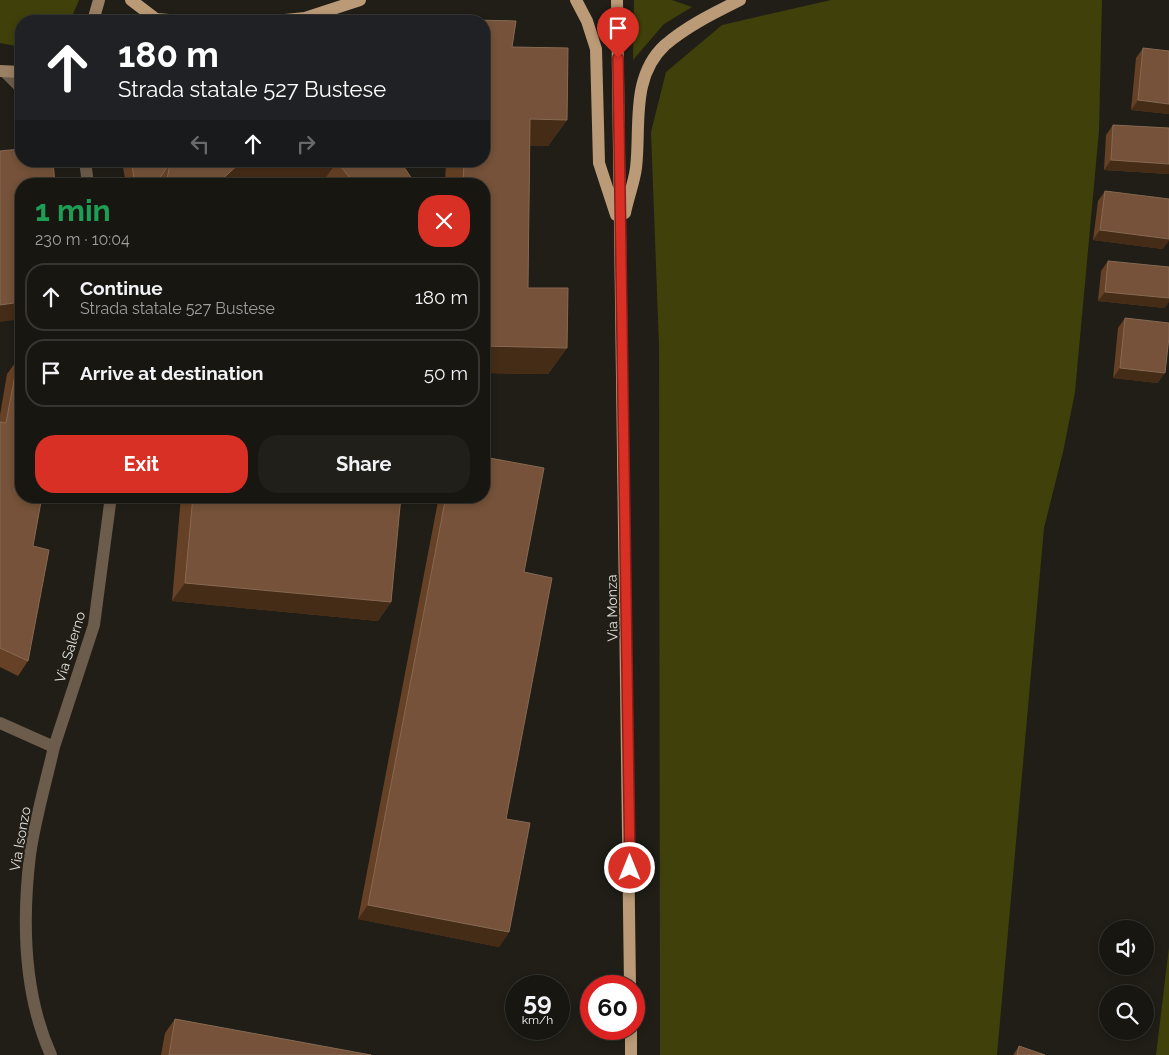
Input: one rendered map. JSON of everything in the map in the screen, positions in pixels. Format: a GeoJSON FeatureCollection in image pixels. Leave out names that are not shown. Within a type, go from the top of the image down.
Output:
{"type":"FeatureCollection","features":[{"type":"Feature","properties":{"kind":"main road"},"geometry":{"type":"LineString","coordinates":[[95,15],[99,0]]}},
{"type":"Feature","properties":{"kind":"main road"},"geometry":{"type":"LineString","coordinates":[[131,0],[147,15]]}},
{"type":"Feature","properties":{"kind":"main road"},"geometry":{"type":"LineString","coordinates":[[315,15],[360,0]]}},
{"type":"Feature","properties":{"kind":"main road"},"geometry":{"type":"LineString","coordinates":[[576,0],[587,21],[596,49],[599,163],[620,230]]}},
{"type":"Feature","properties":{"kind":"main road","name":"Via Monza"},"geometry":{"type":"LineString","coordinates":[[617,0],[630,975]]}},
{"type":"Feature","properties":{"kind":"main road"},"geometry":{"type":"LineString","coordinates":[[620,230],[636,169],[638,106],[648,70],[664,46],[698,21],[740,0]]}},
{"type":"Feature","properties":{"kind":"main road"},"geometry":{"type":"LineString","coordinates":[[2,71],[15,72]]}},
{"type":"Feature","properties":{"kind":"main road"},"geometry":{"type":"LineString","coordinates":[[631,1040],[631,1055]]}},
{"type":"Feature","properties":{"kind":"street"},"geometry":{"type":"LineString","coordinates":[[2,71],[15,83]]}},
{"type":"Feature","properties":{"kind":"street","name":"Via Salerno"},"geometry":{"type":"LineString","coordinates":[[54,747],[94,625],[110,503]]}},
{"type":"Feature","properties":{"kind":"street"},"geometry":{"type":"LineString","coordinates":[[0,723],[54,747]]}},
{"type":"Feature","properties":{"kind":"street","name":"Via Isonzo"},"geometry":{"type":"LineString","coordinates":[[51,1055],[38,1016],[26,963],[26,927],[30,854],[54,747]]}},
{"type":"Feature","properties":{"kind":"shaded area"},"geometry":{"type":"Polygon","coordinates":[[[0,0],[79,0],[73,15],[15,15],[15,46],[0,43],[0,0]]]}},
{"type":"Feature","properties":{"kind":"shaded area"},"geometry":{"type":"Polygon","coordinates":[[[634,0],[672,0],[692,7],[664,24],[633,60],[634,0]]]}},
{"type":"Feature","properties":{"kind":"shaded area"},"geometry":{"type":"Polygon","coordinates":[[[831,0],[1102,0],[1099,131],[1075,392],[1063,452],[1044,528],[997,1055],[660,1055],[659,346],[651,132],[666,72],[722,25],[831,0]]]}},
{"type":"Feature","properties":{"kind":"shaded area"},"geometry":{"type":"Polygon","coordinates":[[[1169,947],[1169,1055],[1156,1055],[1169,947]]]}},
{"type":"Feature","properties":{"kind":"building"},"geometry":{"type":"Polygon","coordinates":[[[490,20],[516,21],[512,47],[568,48],[567,120],[530,119],[528,288],[568,288],[567,348],[490,346],[490,178],[463,178],[464,167],[490,167],[490,20]]]}},
{"type":"Feature","properties":{"kind":"building"},"geometry":{"type":"Polygon","coordinates":[[[1143,48],[1169,51],[1169,104],[1138,100],[1143,48]]]}},
{"type":"Feature","properties":{"kind":"building"},"geometry":{"type":"Polygon","coordinates":[[[1113,125],[1169,128],[1169,164],[1111,160],[1113,125]]]}},
{"type":"Feature","properties":{"kind":"building"},"geometry":{"type":"Polygon","coordinates":[[[15,150],[15,167],[54,167],[54,178],[15,178],[15,303],[0,305],[0,151],[15,150]]]}},
{"type":"Feature","properties":{"kind":"building"},"geometry":{"type":"Polygon","coordinates":[[[132,167],[167,167],[160,178],[134,178],[132,167]]]}},
{"type":"Feature","properties":{"kind":"building"},"geometry":{"type":"Polygon","coordinates":[[[169,167],[235,167],[224,178],[167,178],[169,167]]]}},
{"type":"Feature","properties":{"kind":"building"},"geometry":{"type":"Polygon","coordinates":[[[341,167],[404,167],[411,178],[350,178],[341,167]]]}},
{"type":"Feature","properties":{"kind":"building"},"geometry":{"type":"Polygon","coordinates":[[[1105,191],[1169,199],[1169,239],[1100,230],[1105,191]]]}},
{"type":"Feature","properties":{"kind":"building"},"geometry":{"type":"Polygon","coordinates":[[[1108,261],[1169,267],[1169,298],[1105,292],[1108,261]]]}},
{"type":"Feature","properties":{"kind":"building"},"geometry":{"type":"Polygon","coordinates":[[[1125,318],[1169,323],[1165,373],[1120,368],[1125,318]]]}},
{"type":"Feature","properties":{"kind":"building"},"geometry":{"type":"Polygon","coordinates":[[[15,375],[15,503],[41,503],[33,546],[49,550],[28,661],[0,648],[0,422],[6,423],[15,375]]]}},
{"type":"Feature","properties":{"kind":"building"},"geometry":{"type":"Polygon","coordinates":[[[490,458],[544,468],[524,572],[552,578],[506,819],[530,823],[509,932],[368,905],[445,503],[490,503],[490,458]]]}},
{"type":"Feature","properties":{"kind":"building"},"geometry":{"type":"Polygon","coordinates":[[[192,503],[400,503],[391,602],[185,583],[192,503]]]}},
{"type":"Feature","properties":{"kind":"building"},"geometry":{"type":"Polygon","coordinates":[[[175,1019],[371,1055],[169,1055],[175,1019]]]}},
{"type":"Feature","properties":{"kind":"building"},"geometry":{"type":"Polygon","coordinates":[[[1019,1046],[1045,1055],[1017,1055],[1019,1046]]]}},
{"type":"Feature","properties":{"kind":"route"},"geometry":{"type":"LineString","coordinates":[[618,58],[630,868]]}}]}
